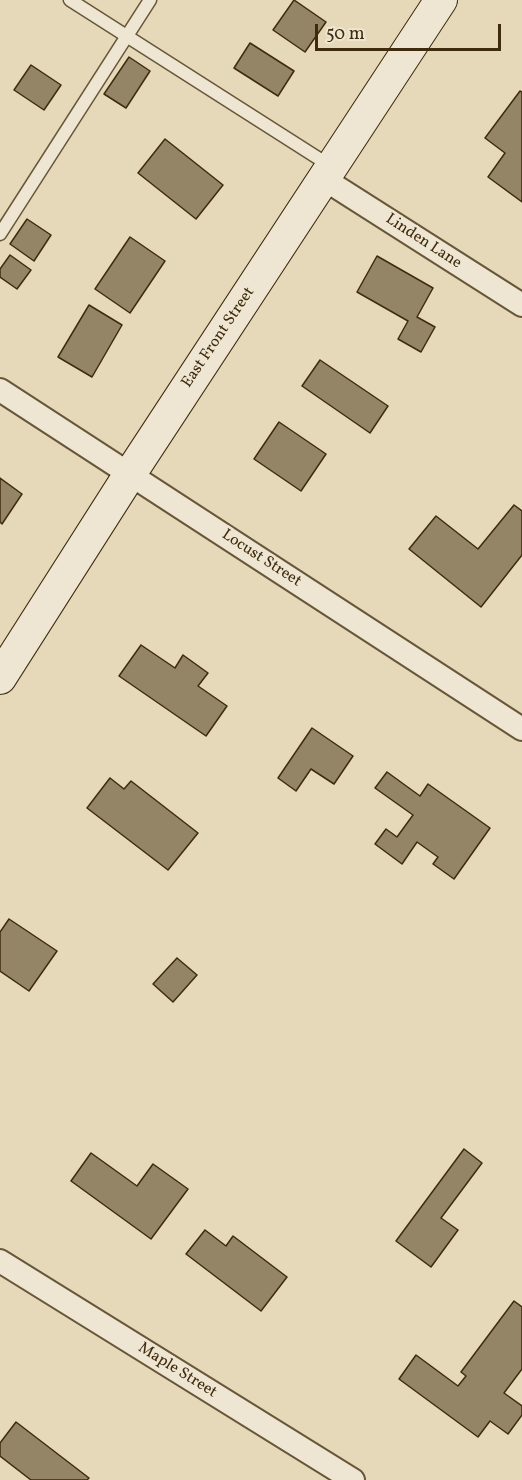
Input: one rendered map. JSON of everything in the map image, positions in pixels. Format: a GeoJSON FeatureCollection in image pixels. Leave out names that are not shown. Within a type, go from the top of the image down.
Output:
{"type":"FeatureCollection","features":[{"type":"Feature","properties":{"kind":"main road","name":"East Front Street"},"geometry":{"type":"LineString","coordinates":[[0,678],[130,474],[441,0]]}},
{"type":"Feature","properties":{"kind":"street","name":"Linden Lane"},"geometry":{"type":"LineString","coordinates":[[328,173],[522,305]]}},
{"type":"Feature","properties":{"kind":"street","name":"Locust Street"},"geometry":{"type":"LineString","coordinates":[[0,390],[522,729]]}},
{"type":"Feature","properties":{"kind":"street","name":"Maple Street"},"geometry":{"type":"LineString","coordinates":[[0,1261],[353,1480]]}},
{"type":"Feature","properties":{"kind":"lane"},"geometry":{"type":"LineString","coordinates":[[70,0],[127,36],[328,173]]}},
{"type":"Feature","properties":{"kind":"lane"},"geometry":{"type":"LineString","coordinates":[[0,234],[150,0]]}},
{"type":"Feature","properties":{"kind":"building"},"geometry":{"type":"Polygon","coordinates":[[[294,0],[326,22],[305,52],[273,30],[294,0]]]}},
{"type":"Feature","properties":{"kind":"building"},"geometry":{"type":"Polygon","coordinates":[[[250,43],[294,71],[278,96],[234,68],[250,43]]]}},
{"type":"Feature","properties":{"kind":"building"},"geometry":{"type":"Polygon","coordinates":[[[129,57],[150,71],[126,108],[104,94],[129,57]]]}},
{"type":"Feature","properties":{"kind":"building"},"geometry":{"type":"Polygon","coordinates":[[[31,65],[61,85],[44,110],[14,90],[31,65]]]}},
{"type":"Feature","properties":{"kind":"building"},"geometry":{"type":"Polygon","coordinates":[[[520,91],[522,92],[522,202],[488,177],[505,153],[485,138],[520,91]]]}},
{"type":"Feature","properties":{"kind":"building"},"geometry":{"type":"Polygon","coordinates":[[[165,139],[223,185],[196,219],[138,173],[165,139]]]}},
{"type":"Feature","properties":{"kind":"building"},"geometry":{"type":"Polygon","coordinates":[[[27,219],[51,235],[34,261],[10,244],[27,219]]]}},
{"type":"Feature","properties":{"kind":"building"},"geometry":{"type":"Polygon","coordinates":[[[130,237],[165,261],[130,313],[95,289],[130,237]]]}},
{"type":"Feature","properties":{"kind":"building"},"geometry":{"type":"Polygon","coordinates":[[[10,255],[31,270],[17,289],[0,277],[0,269],[10,255]]]}},
{"type":"Feature","properties":{"kind":"building"},"geometry":{"type":"Polygon","coordinates":[[[377,256],[433,288],[417,317],[435,327],[421,352],[398,339],[408,321],[357,292],[377,256]]]}},
{"type":"Feature","properties":{"kind":"building"},"geometry":{"type":"Polygon","coordinates":[[[89,305],[122,325],[92,377],[58,357],[89,305]]]}},
{"type":"Feature","properties":{"kind":"building"},"geometry":{"type":"Polygon","coordinates":[[[320,360],[388,406],[370,433],[302,386],[320,360]]]}},
{"type":"Feature","properties":{"kind":"building"},"geometry":{"type":"Polygon","coordinates":[[[279,422],[326,454],[301,491],[254,459],[279,422]]]}},
{"type":"Feature","properties":{"kind":"building"},"geometry":{"type":"Polygon","coordinates":[[[0,478],[22,494],[2,524],[0,522],[0,478]]]}},
{"type":"Feature","properties":{"kind":"building"},"geometry":{"type":"Polygon","coordinates":[[[514,505],[522,511],[522,555],[481,607],[409,549],[436,516],[478,549],[514,505]]]}},
{"type":"Feature","properties":{"kind":"building"},"geometry":{"type":"Polygon","coordinates":[[[141,645],[175,668],[183,655],[208,673],[198,686],[227,706],[206,736],[119,676],[141,645]]]}},
{"type":"Feature","properties":{"kind":"building"},"geometry":{"type":"Polygon","coordinates":[[[312,728],[353,756],[334,784],[311,769],[296,791],[278,778],[312,728]]]}},
{"type":"Feature","properties":{"kind":"building"},"geometry":{"type":"Polygon","coordinates":[[[387,772],[420,796],[428,784],[490,828],[454,879],[433,864],[438,857],[417,842],[402,864],[375,844],[386,829],[397,837],[413,815],[375,788],[387,772]]]}},
{"type":"Feature","properties":{"kind":"building"},"geometry":{"type":"Polygon","coordinates":[[[110,778],[124,789],[131,781],[198,833],[168,870],[87,808],[110,778]]]}},
{"type":"Feature","properties":{"kind":"building"},"geometry":{"type":"Polygon","coordinates":[[[9,919],[57,951],[29,991],[0,971],[0,932],[9,919]]]}},
{"type":"Feature","properties":{"kind":"building"},"geometry":{"type":"Polygon","coordinates":[[[177,958],[197,975],[173,1002],[153,984],[177,958]]]}},
{"type":"Feature","properties":{"kind":"building"},"geometry":{"type":"Polygon","coordinates":[[[464,1149],[482,1163],[441,1218],[458,1230],[431,1267],[396,1241],[464,1149]]]}},
{"type":"Feature","properties":{"kind":"building"},"geometry":{"type":"Polygon","coordinates":[[[91,1153],[137,1186],[153,1164],[188,1189],[151,1239],[71,1181],[91,1153]]]}},
{"type":"Feature","properties":{"kind":"building"},"geometry":{"type":"Polygon","coordinates":[[[205,1230],[226,1246],[233,1236],[287,1277],[261,1311],[186,1254],[205,1230]]]}},
{"type":"Feature","properties":{"kind":"building"},"geometry":{"type":"Polygon","coordinates":[[[514,1301],[522,1307],[522,1369],[504,1393],[522,1406],[522,1415],[508,1434],[490,1421],[478,1437],[399,1379],[416,1355],[458,1386],[466,1376],[461,1372],[514,1301]]]}},
{"type":"Feature","properties":{"kind":"building"},"geometry":{"type":"Polygon","coordinates":[[[16,1422],[89,1478],[87,1480],[31,1480],[0,1456],[0,1443],[16,1422]]]}}]}
